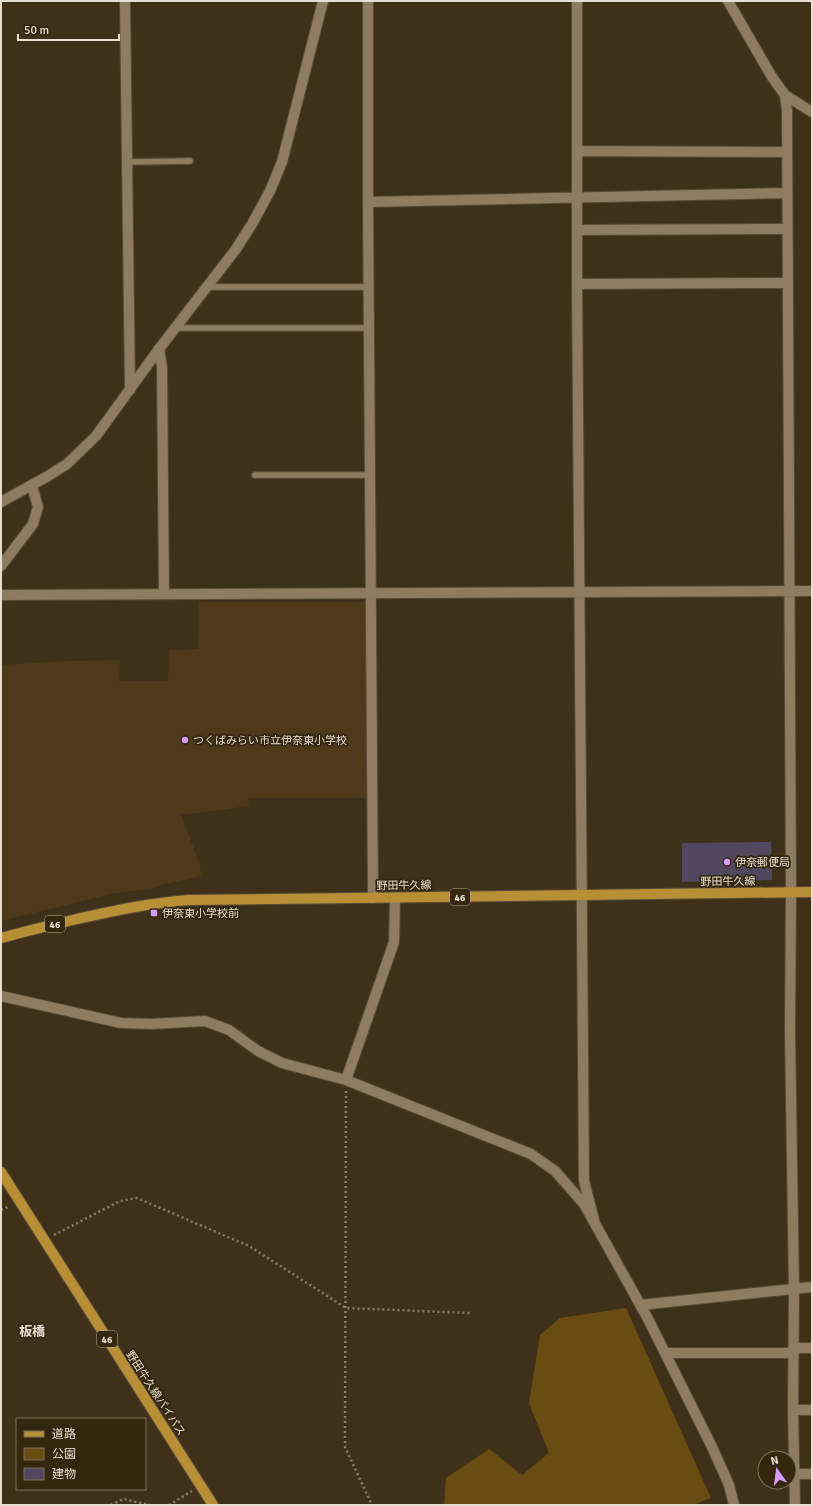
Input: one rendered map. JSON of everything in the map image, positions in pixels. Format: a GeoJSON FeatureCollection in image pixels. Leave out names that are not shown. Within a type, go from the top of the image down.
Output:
{"type":"FeatureCollection","features":[{"type":"Feature","properties":{"kind":"main road","name":"野田牛久線"},"geometry":{"type":"LineString","coordinates":[[1,938],[39,928],[154,903],[189,900],[812,892]]}},
{"type":"Feature","properties":{"kind":"main road","name":"野田牛久線バイパス"},"geometry":{"type":"LineString","coordinates":[[1,1172],[213,1505]]}},
{"type":"Feature","properties":{"kind":"street"},"geometry":{"type":"LineString","coordinates":[[125,1],[130,390]]}},
{"type":"Feature","properties":{"kind":"street"},"geometry":{"type":"LineString","coordinates":[[1,502],[32,486],[67,464],[96,436],[159,349],[236,249],[270,191],[279,169],[293,121],[323,1]]}},
{"type":"Feature","properties":{"kind":"street"},"geometry":{"type":"LineString","coordinates":[[368,1],[368,202],[374,898]]}},
{"type":"Feature","properties":{"kind":"street"},"geometry":{"type":"LineString","coordinates":[[577,1],[576,284],[584,1181],[595,1224]]}},
{"type":"Feature","properties":{"kind":"street"},"geometry":{"type":"LineString","coordinates":[[728,1],[772,77],[785,95],[812,112]]}},
{"type":"Feature","properties":{"kind":"street"},"geometry":{"type":"LineString","coordinates":[[785,95],[787,111],[786,193],[791,892],[790,1032],[794,1289],[794,1450]]}},
{"type":"Feature","properties":{"kind":"street"},"geometry":{"type":"LineString","coordinates":[[577,152],[787,152]]}},
{"type":"Feature","properties":{"kind":"street"},"geometry":{"type":"LineString","coordinates":[[368,202],[786,193]]}},
{"type":"Feature","properties":{"kind":"street"},"geometry":{"type":"LineString","coordinates":[[577,230],[787,229]]}},
{"type":"Feature","properties":{"kind":"street"},"geometry":{"type":"LineString","coordinates":[[576,284],[787,283]]}},
{"type":"Feature","properties":{"kind":"street"},"geometry":{"type":"LineString","coordinates":[[159,349],[162,367],[164,594]]}},
{"type":"Feature","properties":{"kind":"street"},"geometry":{"type":"LineString","coordinates":[[1,566],[33,524],[38,506],[32,486]]}},
{"type":"Feature","properties":{"kind":"street"},"geometry":{"type":"LineString","coordinates":[[1,595],[812,591]]}},
{"type":"Feature","properties":{"kind":"street"},"geometry":{"type":"LineString","coordinates":[[346,1080],[394,942],[395,898]]}},
{"type":"Feature","properties":{"kind":"street"},"geometry":{"type":"LineString","coordinates":[[1,996],[121,1023],[152,1024],[205,1021],[229,1030],[258,1050],[282,1063],[346,1080],[531,1154],[555,1171],[584,1204],[665,1353],[718,1460],[729,1485],[734,1505]]}},
{"type":"Feature","properties":{"kind":"street"},"geometry":{"type":"LineString","coordinates":[[640,1305],[812,1287]]}},
{"type":"Feature","properties":{"kind":"street"},"geometry":{"type":"LineString","coordinates":[[665,1353],[794,1351],[812,1348]]}},
{"type":"Feature","properties":{"kind":"street"},"geometry":{"type":"LineString","coordinates":[[793,1410],[812,1410]]}},
{"type":"Feature","properties":{"kind":"street"},"geometry":{"type":"LineString","coordinates":[[797,1474],[812,1474]]}},
{"type":"Feature","properties":{"kind":"street"},"geometry":{"type":"LineString","coordinates":[[795,1490],[795,1505]]}},
{"type":"Feature","properties":{"kind":"lane"},"geometry":{"type":"LineString","coordinates":[[127,162],[190,161]]}},
{"type":"Feature","properties":{"kind":"lane"},"geometry":{"type":"LineString","coordinates":[[206,287],[369,287]]}},
{"type":"Feature","properties":{"kind":"lane"},"geometry":{"type":"LineString","coordinates":[[175,328],[369,328]]}},
{"type":"Feature","properties":{"kind":"lane"},"geometry":{"type":"LineString","coordinates":[[256,475],[370,475]]}},
{"type":"Feature","properties":{"kind":"path"},"geometry":{"type":"LineString","coordinates":[[346,1080],[346,1447],[372,1505]]}},
{"type":"Feature","properties":{"kind":"path"},"geometry":{"type":"LineString","coordinates":[[44,1240],[120,1201],[137,1198],[249,1246],[346,1308],[470,1313]]}},
{"type":"Feature","properties":{"kind":"path"},"geometry":{"type":"LineString","coordinates":[[169,1505],[202,1486]]}},
{"type":"Feature","properties":{"kind":"path"},"geometry":{"type":"LineString","coordinates":[[111,1505],[123,1499],[150,1505]]}},
{"type":"Feature","properties":{"kind":"shaded area","name":"つくばみらい市立伊奈東小学校"},"geometry":{"type":"Polygon","coordinates":[[[199,602],[367,602],[369,798],[248,798],[249,806],[181,815],[200,865],[201,876],[161,885],[159,887],[111,894],[1,921],[1,665],[120,660],[119,681],[168,681],[169,650],[198,649],[199,602]]]}},
{"type":"Feature","properties":{"kind":"green space"},"geometry":{"type":"Polygon","coordinates":[[[626,1308],[711,1498],[693,1505],[444,1505],[446,1478],[489,1449],[522,1475],[549,1453],[529,1403],[540,1335],[560,1318],[626,1308]]]}},
{"type":"Feature","properties":{"kind":"building"},"geometry":{"type":"Polygon","coordinates":[[[771,842],[772,880],[682,882],[682,843],[771,842]]]}},
{"type":"Feature","properties":{"kind":"place","name":"つくばみらい市立伊奈東小学校"},"geometry":{"type":"Point","coordinates":[185,740]}},
{"type":"Feature","properties":{"kind":"place","name":"伊奈郵便局"},"geometry":{"type":"Point","coordinates":[727,862]}},
{"type":"Feature","properties":{"kind":"place","name":"伊奈東小学校前"},"geometry":{"type":"Point","coordinates":[154,913]}},
{"type":"Feature","properties":{"kind":"district","name":"板橋"},"geometry":{"type":"Point","coordinates":[32,1331]}}]}
